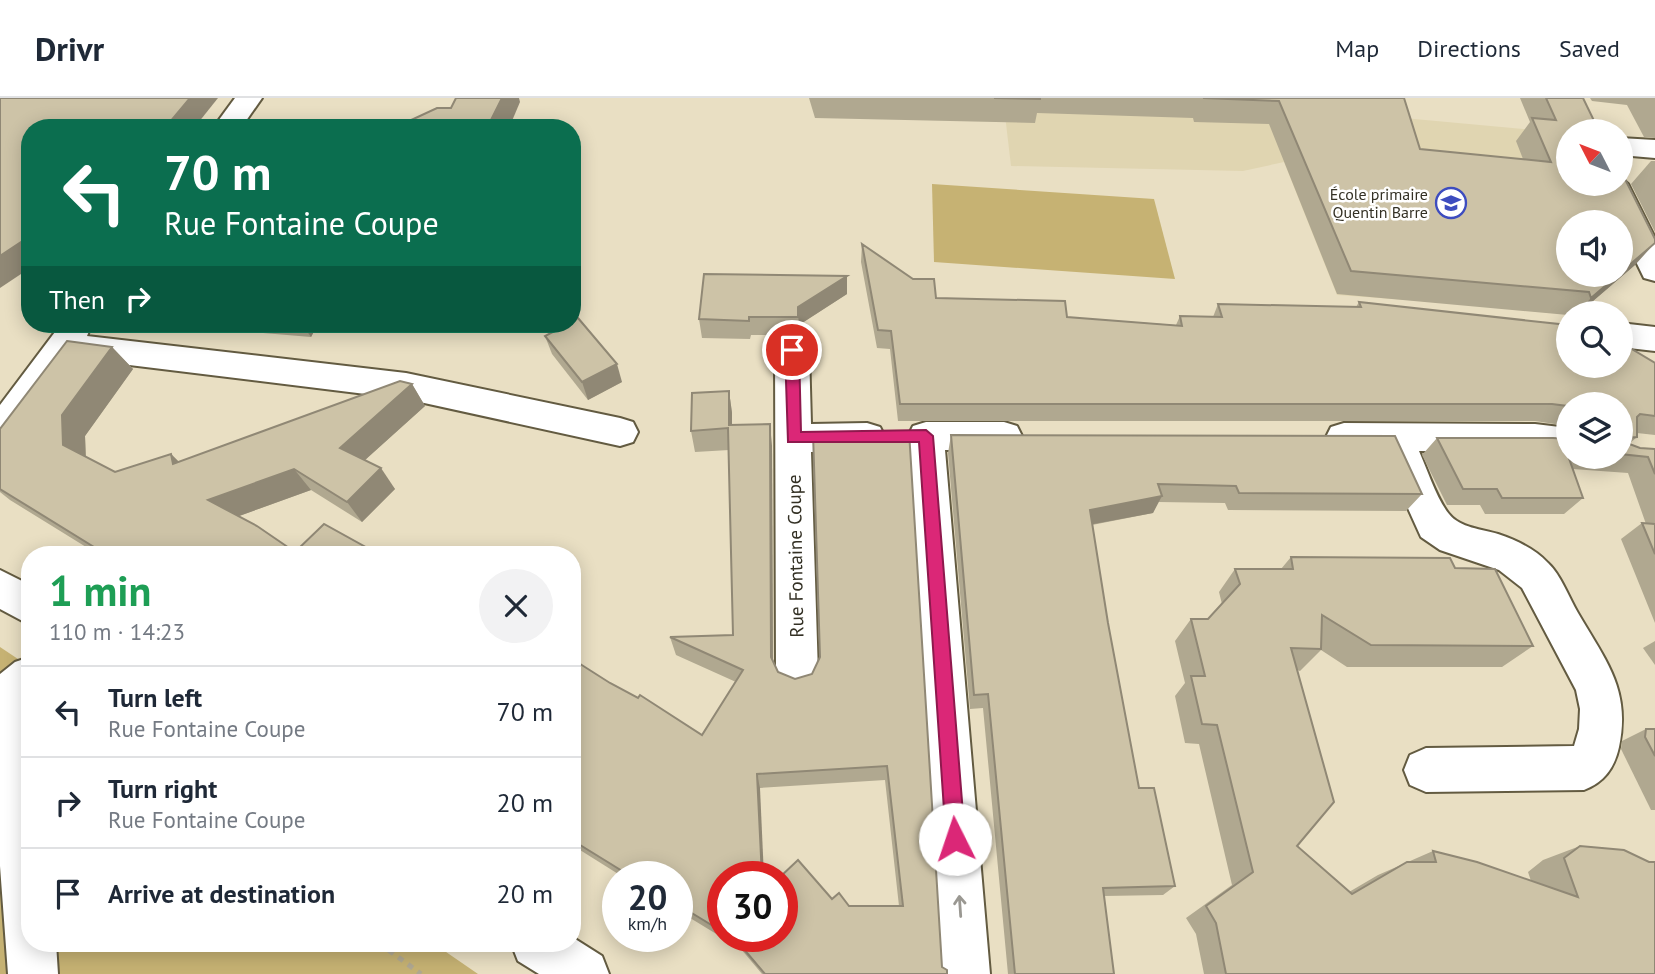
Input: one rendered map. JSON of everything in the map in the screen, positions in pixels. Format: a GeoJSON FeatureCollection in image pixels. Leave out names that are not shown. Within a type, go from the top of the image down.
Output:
{"type":"FeatureCollection","features":[{"type":"Feature","properties":{"kind":"street"},"geometry":{"type":"LineString","coordinates":[[234,119],[249,98]]}},
{"type":"Feature","properties":{"kind":"street"},"geometry":{"type":"LineString","coordinates":[[1633,147],[1655,149]]}},
{"type":"Feature","properties":{"kind":"street"},"geometry":{"type":"LineString","coordinates":[[1620,196],[1655,270]]}},
{"type":"Feature","properties":{"kind":"street"},"geometry":{"type":"LineString","coordinates":[[0,432],[71,335],[406,386],[620,432]]}},
{"type":"Feature","properties":{"kind":"street"},"geometry":{"type":"LineString","coordinates":[[1633,336],[1655,339]]}},
{"type":"Feature","properties":{"kind":"street","name":"Rue Fontaine Coupe"},"geometry":{"type":"LineString","coordinates":[[792,350],[797,674]]}},
{"type":"Feature","properties":{"kind":"street"},"geometry":{"type":"LineString","coordinates":[[926,436],[965,974]]}},
{"type":"Feature","properties":{"kind":"street"},"geometry":{"type":"LineString","coordinates":[[793,438],[1036,436]]}},
{"type":"Feature","properties":{"kind":"street"},"geometry":{"type":"LineString","coordinates":[[1312,437],[1535,438],[1556,441]]}},
{"type":"Feature","properties":{"kind":"street"},"geometry":{"type":"LineString","coordinates":[[1394,438],[1434,526],[1454,539],[1496,550],[1513,558],[1536,576],[1597,686],[1602,709],[1595,755],[1584,768],[1426,770]]}},
{"type":"Feature","properties":{"kind":"street"},"geometry":{"type":"LineString","coordinates":[[0,587],[21,601]]}},
{"type":"Feature","properties":{"kind":"street"},"geometry":{"type":"LineString","coordinates":[[21,683],[8,694],[21,836]]}},
{"type":"Feature","properties":{"kind":"street"},"geometry":{"type":"LineString","coordinates":[[31,952],[33,974]]}},
{"type":"Feature","properties":{"kind":"street"},"geometry":{"type":"LineString","coordinates":[[550,952],[584,974]]}},
{"type":"Feature","properties":{"kind":"path"},"geometry":{"type":"LineString","coordinates":[[391,952],[421,974]]}},
{"type":"Feature","properties":{"kind":"shaded area","name":"École primaire Quentin Barre"},"geometry":{"type":"Polygon","coordinates":[[[1003,98],[1261,105],[1556,132],[1556,196],[1568,196],[1568,210],[1556,210],[1556,287],[1609,287],[1593,301],[1556,301],[1556,310],[1337,295],[1284,162],[1243,171],[1011,166],[1003,98]]]}},
{"type":"Feature","properties":{"kind":"shaded area"},"geometry":{"type":"Polygon","coordinates":[[[932,184],[1154,199],[1175,279],[934,262],[932,184]]]}},
{"type":"Feature","properties":{"kind":"shaded area"},"geometry":{"type":"Polygon","coordinates":[[[0,647],[21,661],[21,952],[446,952],[478,974],[0,974],[0,647]]]}},
{"type":"Feature","properties":{"kind":"building"},"geometry":{"type":"Polygon","coordinates":[[[0,98],[190,98],[172,119],[21,119],[21,242],[0,256],[0,98]]]}},
{"type":"Feature","properties":{"kind":"building"},"geometry":{"type":"Polygon","coordinates":[[[456,98],[502,98],[492,119],[413,119],[437,108],[451,108],[456,98]]]}},
{"type":"Feature","properties":{"kind":"building"},"geometry":{"type":"Polygon","coordinates":[[[1203,98],[1404,98],[1420,149],[1551,162],[1532,118],[1556,120],[1556,196],[1633,195],[1655,243],[1633,262],[1633,210],[1556,210],[1556,287],[1604,287],[1591,298],[1589,292],[1351,271],[1279,101],[1203,98]]]}},
{"type":"Feature","properties":{"kind":"building"},"geometry":{"type":"Polygon","coordinates":[[[1546,98],[1583,98],[1593,119],[1556,120],[1546,98]]]}},
{"type":"Feature","properties":{"kind":"building"},"geometry":{"type":"Polygon","coordinates":[[[862,244],[913,279],[934,279],[936,298],[1065,301],[1067,317],[1182,326],[1180,316],[1222,317],[1218,304],[1361,307],[1359,302],[1556,324],[1556,378],[1633,378],[1633,350],[1655,363],[1655,416],[1640,414],[1637,417],[1637,437],[1633,437],[1633,392],[1556,392],[1556,404],[900,404],[891,331],[878,330],[862,244]]]}},
{"type":"Feature","properties":{"kind":"building"},"geometry":{"type":"Polygon","coordinates":[[[704,274],[847,276],[798,307],[798,317],[749,317],[749,321],[699,319],[704,274]]]}},
{"type":"Feature","properties":{"kind":"building"},"geometry":{"type":"Polygon","coordinates":[[[581,322],[617,364],[582,382],[545,336],[551,333],[581,333],[581,322]]]}},
{"type":"Feature","properties":{"kind":"building"},"geometry":{"type":"Polygon","coordinates":[[[67,341],[112,347],[62,415],[63,445],[115,472],[171,454],[173,464],[400,381],[412,384],[340,448],[381,468],[347,502],[294,469],[208,500],[257,526],[286,546],[92,546],[0,489],[0,429],[67,341]]]}},
{"type":"Feature","properties":{"kind":"building"},"geometry":{"type":"Polygon","coordinates":[[[729,391],[729,425],[770,424],[771,657],[778,672],[795,679],[812,674],[820,657],[813,433],[909,431],[942,967],[947,970],[947,974],[765,974],[746,952],[798,952],[798,860],[832,899],[839,893],[849,906],[903,906],[887,766],[757,774],[761,861],[707,861],[707,922],[693,914],[693,861],[606,861],[581,846],[581,665],[638,698],[640,695],[702,735],[743,670],[670,637],[733,635],[728,428],[691,431],[692,393],[729,391]]]}},
{"type":"Feature","properties":{"kind":"building"},"geometry":{"type":"Polygon","coordinates":[[[951,435],[1395,436],[1422,494],[1239,493],[1236,486],[1158,484],[1162,496],[1090,510],[1139,788],[1154,788],[1175,886],[1103,888],[1114,974],[1015,974],[988,694],[974,695],[951,435]]]}},
{"type":"Feature","properties":{"kind":"building"},"geometry":{"type":"Polygon","coordinates":[[[1437,438],[1556,438],[1556,469],[1573,469],[1583,498],[1502,498],[1497,489],[1463,489],[1437,438]]]}},
{"type":"Feature","properties":{"kind":"building"},"geometry":{"type":"Polygon","coordinates":[[[1633,445],[1655,449],[1655,474],[1648,457],[1633,455],[1633,445]]]}},
{"type":"Feature","properties":{"kind":"building"},"geometry":{"type":"Polygon","coordinates":[[[1642,523],[1655,524],[1655,554],[1642,523]]]}},
{"type":"Feature","properties":{"kind":"building"},"geometry":{"type":"Polygon","coordinates":[[[324,524],[364,546],[301,546],[324,524]]]}},
{"type":"Feature","properties":{"kind":"building"},"geometry":{"type":"Polygon","coordinates":[[[1291,557],[1450,558],[1455,568],[1495,569],[1533,646],[1371,645],[1322,615],[1321,649],[1291,648],[1334,802],[1297,846],[1352,894],[1407,862],[1436,862],[1433,851],[1477,862],[1578,897],[1564,858],[1580,846],[1624,850],[1649,862],[1655,862],[1655,974],[1226,974],[1216,923],[1206,906],[1253,872],[1217,725],[1202,724],[1191,676],[1205,676],[1191,619],[1208,619],[1240,584],[1235,569],[1293,569],[1291,557]]]}},
{"type":"Feature","properties":{"kind":"building"},"geometry":{"type":"Polygon","coordinates":[[[1646,729],[1655,729],[1655,756],[1645,737],[1646,729]]]}},
{"type":"Feature","properties":{"kind":"place","name":"École primaire Quentin Barre"},"geometry":{"type":"Point","coordinates":[1451,203]}},
{"type":"Feature","properties":{"kind":"route"},"geometry":{"type":"LineString","coordinates":[[792,350],[793,438],[926,436],[955,839]]}}]}
